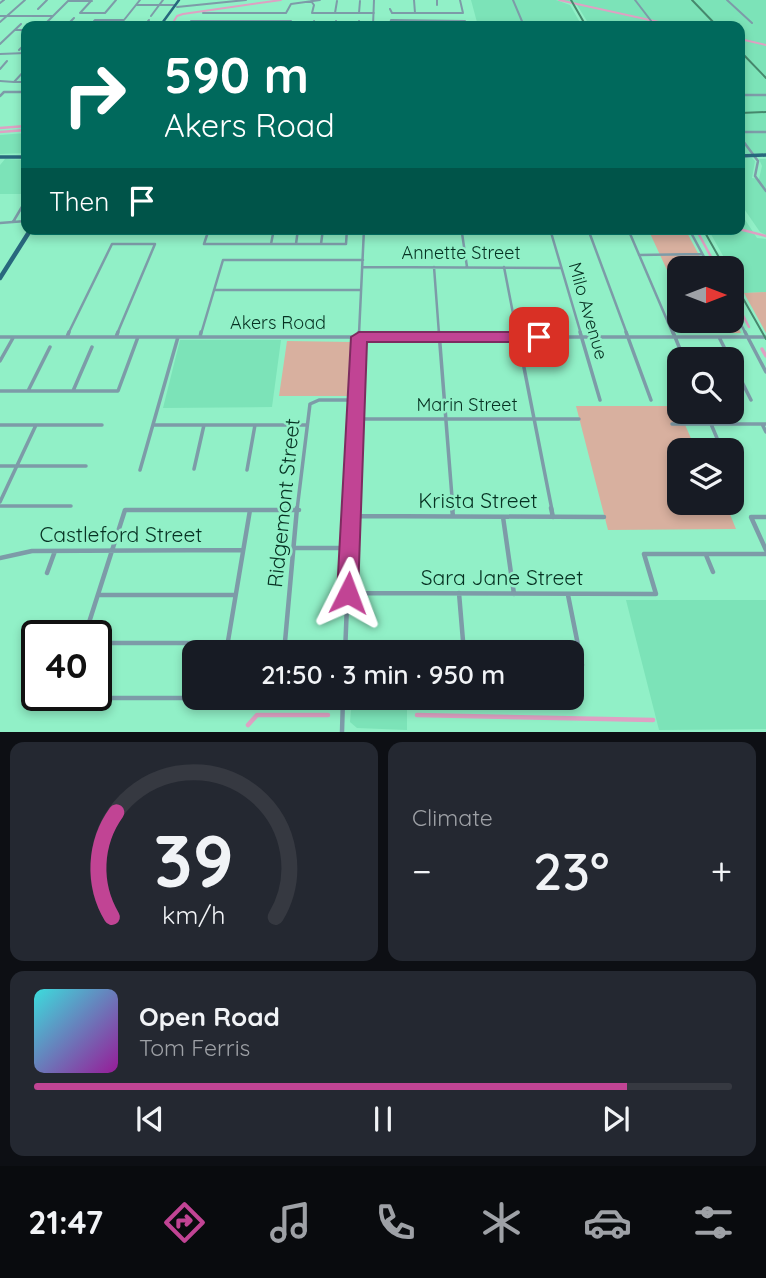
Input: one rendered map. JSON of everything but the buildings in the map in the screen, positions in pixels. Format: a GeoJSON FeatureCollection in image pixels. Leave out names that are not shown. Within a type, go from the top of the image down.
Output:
{"type":"FeatureCollection","features":[{"type":"Feature","properties":{"kind":"main road"},"geometry":{"type":"LineString","coordinates":[[166,21],[181,0]]}},
{"type":"Feature","properties":{"kind":"main road"},"geometry":{"type":"LineString","coordinates":[[0,156],[21,156]]}},
{"type":"Feature","properties":{"kind":"main road"},"geometry":{"type":"LineString","coordinates":[[745,156],[766,156]]}},
{"type":"Feature","properties":{"kind":"main road"},"geometry":{"type":"LineString","coordinates":[[0,278],[28,235]]}},
{"type":"Feature","properties":{"kind":"street"},"geometry":{"type":"LineString","coordinates":[[0,22],[25,0]]}},
{"type":"Feature","properties":{"kind":"street"},"geometry":{"type":"LineString","coordinates":[[38,9],[47,0]]}},
{"type":"Feature","properties":{"kind":"street"},"geometry":{"type":"LineString","coordinates":[[48,21],[69,0],[92,0]]}},
{"type":"Feature","properties":{"kind":"street"},"geometry":{"type":"LineString","coordinates":[[92,0],[80,13],[105,13],[116,0]]}},
{"type":"Feature","properties":{"kind":"street"},"geometry":{"type":"LineString","coordinates":[[94,21],[124,20],[140,0]]}},
{"type":"Feature","properties":{"kind":"street"},"geometry":{"type":"LineString","coordinates":[[148,21],[163,0]]}},
{"type":"Feature","properties":{"kind":"street"},"geometry":{"type":"LineString","coordinates":[[136,5],[176,6],[246,0]]}},
{"type":"Feature","properties":{"kind":"street"},"geometry":{"type":"LineString","coordinates":[[203,13],[286,13],[291,4],[320,0]]}},
{"type":"Feature","properties":{"kind":"street"},"geometry":{"type":"LineString","coordinates":[[373,21],[374,0]]}},
{"type":"Feature","properties":{"kind":"street"},"geometry":{"type":"LineString","coordinates":[[414,0],[415,13]]}},
{"type":"Feature","properties":{"kind":"street"},"geometry":{"type":"LineString","coordinates":[[437,0],[437,5]]}},
{"type":"Feature","properties":{"kind":"street"},"geometry":{"type":"LineString","coordinates":[[391,11],[463,13],[460,0]]}},
{"type":"Feature","properties":{"kind":"street"},"geometry":{"type":"LineString","coordinates":[[513,0],[522,21]]}},
{"type":"Feature","properties":{"kind":"street"},"geometry":{"type":"LineString","coordinates":[[635,0],[651,21]]}},
{"type":"Feature","properties":{"kind":"street"},"geometry":{"type":"LineString","coordinates":[[727,0],[752,23]]}},
{"type":"Feature","properties":{"kind":"street"},"geometry":{"type":"LineString","coordinates":[[311,1],[314,5],[312,13],[374,13]]}},
{"type":"Feature","properties":{"kind":"street"},"geometry":{"type":"LineString","coordinates":[[335,13],[337,1]]}},
{"type":"Feature","properties":{"kind":"street"},"geometry":{"type":"LineString","coordinates":[[359,13],[360,1]]}},
{"type":"Feature","properties":{"kind":"street"},"geometry":{"type":"LineString","coordinates":[[265,13],[267,7]]}},
{"type":"Feature","properties":{"kind":"street"},"geometry":{"type":"LineString","coordinates":[[274,21],[276,13]]}},
{"type":"Feature","properties":{"kind":"street"},"geometry":{"type":"LineString","coordinates":[[446,13],[447,21]]}},
{"type":"Feature","properties":{"kind":"street"},"geometry":{"type":"LineString","coordinates":[[0,16],[52,16]]}},
{"type":"Feature","properties":{"kind":"street"},"geometry":{"type":"LineString","coordinates":[[71,21],[74,18]]}},
{"type":"Feature","properties":{"kind":"street"},"geometry":{"type":"LineString","coordinates":[[191,20],[291,21]]}},
{"type":"Feature","properties":{"kind":"street"},"geometry":{"type":"LineString","coordinates":[[389,21],[465,21]]}},
{"type":"Feature","properties":{"kind":"street"},"geometry":{"type":"LineString","coordinates":[[0,44],[21,24]]}},
{"type":"Feature","properties":{"kind":"street"},"geometry":{"type":"LineString","coordinates":[[15,30],[21,30]]}},
{"type":"Feature","properties":{"kind":"street"},"geometry":{"type":"LineString","coordinates":[[0,36],[8,36]]}},
{"type":"Feature","properties":{"kind":"street"},"geometry":{"type":"LineString","coordinates":[[0,54],[21,53]]}},
{"type":"Feature","properties":{"kind":"street"},"geometry":{"type":"LineString","coordinates":[[0,60],[7,61],[0,69]]}},
{"type":"Feature","properties":{"kind":"street"},"geometry":{"type":"LineString","coordinates":[[14,82],[21,74]]}},
{"type":"Feature","properties":{"kind":"street"},"geometry":{"type":"LineString","coordinates":[[0,82],[21,82]]}},
{"type":"Feature","properties":{"kind":"street"},"geometry":{"type":"LineString","coordinates":[[0,96],[4,92],[21,92]]}},
{"type":"Feature","properties":{"kind":"street"},"geometry":{"type":"LineString","coordinates":[[745,95],[766,95]]}},
{"type":"Feature","properties":{"kind":"street"},"geometry":{"type":"LineString","coordinates":[[745,132],[766,132]]}},
{"type":"Feature","properties":{"kind":"street"},"geometry":{"type":"LineString","coordinates":[[745,143],[759,164],[755,176],[766,191]]}},
{"type":"Feature","properties":{"kind":"street"},"geometry":{"type":"LineString","coordinates":[[13,222],[21,208]]}},
{"type":"Feature","properties":{"kind":"street"},"geometry":{"type":"LineString","coordinates":[[0,223],[21,221]]}},
{"type":"Feature","properties":{"kind":"street"},"geometry":{"type":"LineString","coordinates":[[207,235],[204,244],[346,244],[347,235]]}},
{"type":"Feature","properties":{"kind":"street"},"geometry":{"type":"LineString","coordinates":[[271,244],[273,235]]}},
{"type":"Feature","properties":{"kind":"street"},"geometry":{"type":"LineString","coordinates":[[296,244],[297,235]]}},
{"type":"Feature","properties":{"kind":"street"},"geometry":{"type":"LineString","coordinates":[[321,244],[322,235]]}},
{"type":"Feature","properties":{"kind":"street"},"geometry":{"type":"LineString","coordinates":[[345,640],[364,235]]}},
{"type":"Feature","properties":{"kind":"street"},"geometry":{"type":"LineString","coordinates":[[462,235],[467,267]]}},
{"type":"Feature","properties":{"kind":"street","name":"Milo Avenue"},"geometry":{"type":"LineString","coordinates":[[552,235],[600,401]]}},
{"type":"Feature","properties":{"kind":"street"},"geometry":{"type":"LineString","coordinates":[[590,235],[650,401]]}},
{"type":"Feature","properties":{"kind":"street"},"geometry":{"type":"LineString","coordinates":[[631,235],[679,347]]}},
{"type":"Feature","properties":{"kind":"street"},"geometry":{"type":"LineString","coordinates":[[639,255],[702,254],[692,235]]}},
{"type":"Feature","properties":{"kind":"street"},"geometry":{"type":"LineString","coordinates":[[67,337],[113,244],[155,244],[116,337]]}},
{"type":"Feature","properties":{"kind":"street"},"geometry":{"type":"LineString","coordinates":[[200,337],[223,260],[363,260]]}},
{"type":"Feature","properties":{"kind":"street","name":"Annette Street"},"geometry":{"type":"LineString","coordinates":[[362,267],[561,268]]}},
{"type":"Feature","properties":{"kind":"street"},"geometry":{"type":"LineString","coordinates":[[434,267],[453,516]]}},
{"type":"Feature","properties":{"kind":"street"},"geometry":{"type":"LineString","coordinates":[[504,267],[553,517]]}},
{"type":"Feature","properties":{"kind":"street"},"geometry":{"type":"LineString","coordinates":[[214,290],[361,290]]}},
{"type":"Feature","properties":{"kind":"street"},"geometry":{"type":"LineString","coordinates":[[744,330],[766,372]]}},
{"type":"Feature","properties":{"kind":"street","name":"Akers Road"},"geometry":{"type":"LineString","coordinates":[[0,337],[766,337]]}},
{"type":"Feature","properties":{"kind":"street"},"geometry":{"type":"LineString","coordinates":[[0,361],[13,337]]}},
{"type":"Feature","properties":{"kind":"street"},"geometry":{"type":"LineString","coordinates":[[0,391],[118,391],[138,337]]}},
{"type":"Feature","properties":{"kind":"street"},"geometry":{"type":"LineString","coordinates":[[140,470],[178,337]]}},
{"type":"Feature","properties":{"kind":"street"},"geometry":{"type":"LineString","coordinates":[[719,337],[724,347]]}},
{"type":"Feature","properties":{"kind":"street"},"geometry":{"type":"LineString","coordinates":[[28,391],[50,347]]}},
{"type":"Feature","properties":{"kind":"street"},"geometry":{"type":"LineString","coordinates":[[73,391],[92,347]]}},
{"type":"Feature","properties":{"kind":"street"},"geometry":{"type":"LineString","coordinates":[[744,387],[751,401]]}},
{"type":"Feature","properties":{"kind":"street","name":"Ridgemont Street"},"geometry":{"type":"LineString","coordinates":[[285,640],[307,425],[313,401],[356,400]]}},
{"type":"Feature","properties":{"kind":"street","name":"Marin Street"},"geometry":{"type":"LineString","coordinates":[[355,419],[579,419]]}},
{"type":"Feature","properties":{"kind":"street"},"geometry":{"type":"LineString","coordinates":[[711,424],[717,438]]}},
{"type":"Feature","properties":{"kind":"street"},"geometry":{"type":"LineString","coordinates":[[744,424],[764,424],[766,432]]}},
{"type":"Feature","properties":{"kind":"street"},"geometry":{"type":"LineString","coordinates":[[0,425],[102,425]]}},
{"type":"Feature","properties":{"kind":"street"},"geometry":{"type":"LineString","coordinates":[[36,425],[0,504],[71,506]]}},
{"type":"Feature","properties":{"kind":"street"},"geometry":{"type":"LineString","coordinates":[[153,425],[307,425]]}},
{"type":"Feature","properties":{"kind":"street"},"geometry":{"type":"LineString","coordinates":[[194,469],[204,425]]}},
{"type":"Feature","properties":{"kind":"street"},"geometry":{"type":"LineString","coordinates":[[247,470],[255,425]]}},
{"type":"Feature","properties":{"kind":"street"},"geometry":{"type":"LineString","coordinates":[[0,466],[86,466]]}},
{"type":"Feature","properties":{"kind":"street"},"geometry":{"type":"LineString","coordinates":[[90,620],[125,510],[299,510]]}},
{"type":"Feature","properties":{"kind":"street"},"geometry":{"type":"LineString","coordinates":[[228,640],[250,510]]}},
{"type":"Feature","properties":{"kind":"street","name":"Krista Street"},"geometry":{"type":"LineString","coordinates":[[351,516],[604,517]]}},
{"type":"Feature","properties":{"kind":"street"},"geometry":{"type":"LineString","coordinates":[[503,517],[514,594]]}},
{"type":"Feature","properties":{"kind":"street"},"geometry":{"type":"LineString","coordinates":[[713,572],[706,554],[766,552],[751,517],[766,517]]}},
{"type":"Feature","properties":{"kind":"street"},"geometry":{"type":"LineString","coordinates":[[295,548],[349,548]]}},
{"type":"Feature","properties":{"kind":"street","name":"Castleford Street"},"geometry":{"type":"LineString","coordinates":[[0,558],[24,552],[243,550]]}},
{"type":"Feature","properties":{"kind":"street"},"geometry":{"type":"LineString","coordinates":[[47,573],[55,551]]}},
{"type":"Feature","properties":{"kind":"street","name":"Sara Jane Street"},"geometry":{"type":"LineString","coordinates":[[348,593],[656,594],[644,554],[706,554]]}},
{"type":"Feature","properties":{"kind":"street"},"geometry":{"type":"LineString","coordinates":[[459,593],[463,640]]}},
{"type":"Feature","properties":{"kind":"street"},"geometry":{"type":"LineString","coordinates":[[98,594],[236,594]]}},
{"type":"Feature","properties":{"kind":"street"},"geometry":{"type":"LineString","coordinates":[[568,594],[577,640]]}},
{"type":"Feature","properties":{"kind":"street"},"geometry":{"type":"LineString","coordinates":[[112,643],[182,643]]}},
{"type":"Feature","properties":{"kind":"street"},"geometry":{"type":"LineString","coordinates":[[112,697],[182,698]]}},
{"type":"Feature","properties":{"kind":"street"},"geometry":{"type":"LineString","coordinates":[[342,732],[343,710]]}},
{"type":"Feature","properties":{"kind":"shaded area"},"geometry":{"type":"Polygon","coordinates":[[[471,0],[556,0],[570,5],[579,21],[477,21],[471,0]]]}},
{"type":"Feature","properties":{"kind":"shaded area"},"geometry":{"type":"Polygon","coordinates":[[[562,0],[766,0],[766,154],[745,154],[745,21],[587,21],[577,5],[562,0]]]}},
{"type":"Feature","properties":{"kind":"shaded area"},"geometry":{"type":"Polygon","coordinates":[[[21,133],[21,153],[0,154],[0,135],[21,133]]]}},
{"type":"Feature","properties":{"kind":"shaded area"},"geometry":{"type":"Polygon","coordinates":[[[745,158],[755,161],[752,178],[759,179],[762,166],[759,159],[766,159],[766,235],[760,232],[745,210],[745,158]]]}},
{"type":"Feature","properties":{"kind":"shaded area"},"geometry":{"type":"Polygon","coordinates":[[[5,159],[21,160],[21,194],[0,194],[0,165],[5,159]]]}},
{"type":"Feature","properties":{"kind":"shaded area"},"geometry":{"type":"Polygon","coordinates":[[[745,220],[757,238],[766,239],[766,292],[744,293],[744,256],[723,256],[711,235],[745,235],[745,220]]]}},
{"type":"Feature","properties":{"kind":"shaded area"},"geometry":{"type":"Polygon","coordinates":[[[651,235],[688,235],[700,256],[667,256],[667,270],[651,235]]]}},
{"type":"Feature","properties":{"kind":"shaded area"},"geometry":{"type":"Polygon","coordinates":[[[766,292],[766,333],[744,293],[766,292]]]}},
{"type":"Feature","properties":{"kind":"shaded area"},"geometry":{"type":"Polygon","coordinates":[[[180,340],[281,340],[272,407],[163,408],[180,340]]]}},
{"type":"Feature","properties":{"kind":"shaded area"},"geometry":{"type":"Polygon","coordinates":[[[287,341],[352,342],[350,396],[279,396],[287,341]]]}},
{"type":"Feature","properties":{"kind":"shaded area"},"geometry":{"type":"Polygon","coordinates":[[[576,406],[667,406],[667,424],[685,424],[691,438],[667,438],[667,515],[730,515],[736,529],[608,530],[576,406]]]}},
{"type":"Feature","properties":{"kind":"shaded area"},"geometry":{"type":"Polygon","coordinates":[[[626,600],[766,600],[766,729],[659,730],[626,600]]]}},
{"type":"Feature","properties":{"kind":"shaded area"},"geometry":{"type":"Polygon","coordinates":[[[351,710],[407,710],[407,730],[357,728],[350,722],[351,710]]]}},
{"type":"Feature","properties":{"kind":"waterway"},"geometry":{"type":"LineString","coordinates":[[174,21],[177,16],[183,14],[281,0]]}},
{"type":"Feature","properties":{"kind":"waterway"},"geometry":{"type":"LineString","coordinates":[[559,0],[654,21]]}},
{"type":"Feature","properties":{"kind":"waterway"},"geometry":{"type":"LineString","coordinates":[[745,40],[766,45]]}},
{"type":"Feature","properties":{"kind":"waterway"},"geometry":{"type":"LineString","coordinates":[[0,128],[21,126]]}},
{"type":"Feature","properties":{"kind":"waterway"},"geometry":{"type":"LineString","coordinates":[[0,132],[21,130]]}},
{"type":"Feature","properties":{"kind":"waterway"},"geometry":{"type":"LineString","coordinates":[[745,231],[766,236]]}},
{"type":"Feature","properties":{"kind":"waterway"},"geometry":{"type":"LineString","coordinates":[[699,235],[711,256]]}},
{"type":"Feature","properties":{"kind":"waterway"},"geometry":{"type":"LineString","coordinates":[[744,317],[749,327]]}},
{"type":"Feature","properties":{"kind":"waterway"},"geometry":{"type":"LineString","coordinates":[[762,349],[766,356]]}},
{"type":"Feature","properties":{"kind":"waterway"},"geometry":{"type":"LineString","coordinates":[[248,725],[257,715],[328,715]]}},
{"type":"Feature","properties":{"kind":"waterway"},"geometry":{"type":"LineString","coordinates":[[417,715],[653,720]]}},
{"type":"Feature","properties":{"kind":"railway"},"geometry":{"type":"LineString","coordinates":[[571,0],[583,21]]}},
{"type":"Feature","properties":{"kind":"railway"},"geometry":{"type":"LineString","coordinates":[[692,0],[712,21]]}},
{"type":"Feature","properties":{"kind":"railway"},"geometry":{"type":"LineString","coordinates":[[745,56],[766,78]]}},
{"type":"Feature","properties":{"kind":"railway"},"geometry":{"type":"LineString","coordinates":[[745,113],[766,112]]}},
{"type":"Feature","properties":{"kind":"railway"},"geometry":{"type":"LineString","coordinates":[[706,235],[718,256]]}},
{"type":"Feature","properties":{"kind":"railway"},"geometry":{"type":"LineString","coordinates":[[744,300],[766,339]]}},
{"type":"Feature","properties":{"kind":"route"},"geometry":{"type":"LineString","coordinates":[[348,593],[359,337],[539,337]]}}]}
